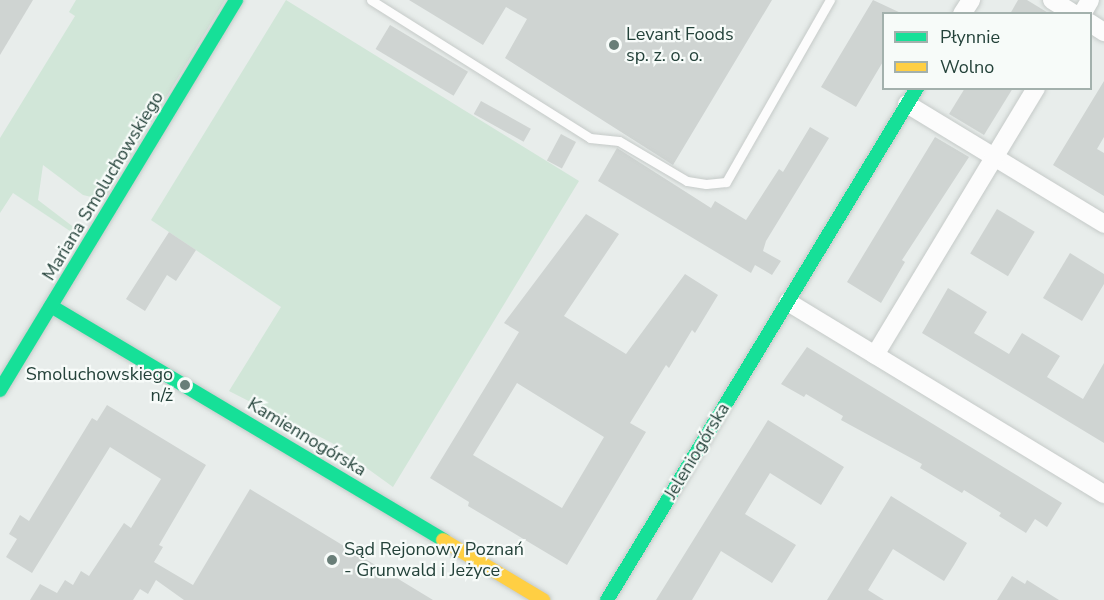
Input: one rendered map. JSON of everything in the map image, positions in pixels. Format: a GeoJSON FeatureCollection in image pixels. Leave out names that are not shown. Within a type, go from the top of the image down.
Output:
{"type":"FeatureCollection","features":[{"type":"Feature","properties":{"kind":"street","name":"Mariana Smoluchowskiego"},"geometry":{"type":"LineString","coordinates":[[0,390],[236,0]]}},
{"type":"Feature","properties":{"kind":"street"},"geometry":{"type":"LineString","coordinates":[[1052,0],[1071,12]]}},
{"type":"Feature","properties":{"kind":"street"},"geometry":{"type":"LineString","coordinates":[[875,355],[1035,90]]}},
{"type":"Feature","properties":{"kind":"street","name":"Jeleniogórska"},"geometry":{"type":"LineString","coordinates":[[607,600],[912,96],[995,158],[1104,224]]}},
{"type":"Feature","properties":{"kind":"street"},"geometry":{"type":"LineString","coordinates":[[788,302],[1104,494]]}},
{"type":"Feature","properties":{"kind":"street","name":"Kamiennogórska"},"geometry":{"type":"LineString","coordinates":[[51,306],[543,600]]}},
{"type":"Feature","properties":{"kind":"lane"},"geometry":{"type":"LineString","coordinates":[[371,0],[590,138],[619,141],[687,181],[706,184],[726,182],[830,0]]}},
{"type":"Feature","properties":{"kind":"green space"},"geometry":{"type":"Polygon","coordinates":[[[76,0],[225,0],[104,200],[83,195],[43,165],[38,200],[80,232],[79,237],[13,193],[0,213],[0,138],[75,16],[69,12],[76,0]]]}},
{"type":"Feature","properties":{"kind":"green space"},"geometry":{"type":"Polygon","coordinates":[[[286,0],[579,181],[393,487],[332,443],[229,391],[281,307],[151,220],[286,0]]]}},
{"type":"Feature","properties":{"kind":"building"},"geometry":{"type":"Polygon","coordinates":[[[0,0],[33,0],[0,55],[0,0]]]}},
{"type":"Feature","properties":{"kind":"building","name":"Levant Foods sp. z. o. o."},"geometry":{"type":"Polygon","coordinates":[[[409,0],[772,0],[673,165],[505,58],[527,19],[506,7],[483,45],[409,0]]]}},
{"type":"Feature","properties":{"kind":"building"},"geometry":{"type":"Polygon","coordinates":[[[873,0],[899,12],[882,12],[882,63],[856,107],[821,87],[873,0]]]}},
{"type":"Feature","properties":{"kind":"building"},"geometry":{"type":"Polygon","coordinates":[[[1018,0],[1027,0],[1047,12],[1011,12],[1018,0]]]}},
{"type":"Feature","properties":{"kind":"building"},"geometry":{"type":"Polygon","coordinates":[[[390,25],[468,72],[454,96],[376,49],[390,25]]]}},
{"type":"Feature","properties":{"kind":"building"},"geometry":{"type":"Polygon","coordinates":[[[1104,81],[1104,137],[1097,149],[1104,153],[1104,196],[1053,165],[1104,81]]]}},
{"type":"Feature","properties":{"kind":"building"},"geometry":{"type":"Polygon","coordinates":[[[964,90],[1012,90],[984,135],[949,114],[964,90]]]}},
{"type":"Feature","properties":{"kind":"building"},"geometry":{"type":"Polygon","coordinates":[[[481,101],[531,129],[524,142],[474,114],[481,101]]]}},
{"type":"Feature","properties":{"kind":"building"},"geometry":{"type":"Polygon","coordinates":[[[810,127],[829,138],[766,241],[763,251],[781,261],[772,275],[755,265],[751,273],[598,181],[617,148],[711,208],[715,201],[746,220],[779,169],[783,172],[810,127]]]}},
{"type":"Feature","properties":{"kind":"building"},"geometry":{"type":"Polygon","coordinates":[[[561,134],[576,142],[562,168],[547,160],[561,134]]]}},
{"type":"Feature","properties":{"kind":"building"},"geometry":{"type":"Polygon","coordinates":[[[935,137],[969,157],[902,260],[905,262],[881,303],[847,282],[935,137]]]}},
{"type":"Feature","properties":{"kind":"building"},"geometry":{"type":"Polygon","coordinates":[[[997,209],[1035,232],[1008,276],[970,254],[997,209]]]}},
{"type":"Feature","properties":{"kind":"building"},"geometry":{"type":"Polygon","coordinates":[[[586,214],[619,234],[564,316],[626,354],[685,274],[718,295],[695,333],[692,330],[669,368],[666,365],[630,423],[646,432],[567,565],[468,506],[469,502],[430,478],[519,332],[504,323],[586,214]],[[517,383],[473,455],[562,508],[604,437],[517,383]]]}},
{"type":"Feature","properties":{"kind":"building"},"geometry":{"type":"Polygon","coordinates":[[[169,232],[196,250],[176,281],[167,275],[145,311],[126,299],[169,232]]]}},
{"type":"Feature","properties":{"kind":"building"},"geometry":{"type":"Polygon","coordinates":[[[1070,253],[1104,274],[1104,284],[1082,321],[1043,298],[1070,253]]]}},
{"type":"Feature","properties":{"kind":"building"},"geometry":{"type":"Polygon","coordinates":[[[948,288],[987,312],[974,333],[1009,354],[1022,333],[1060,356],[1047,377],[1083,399],[1104,363],[1104,443],[922,333],[948,288]]]}},
{"type":"Feature","properties":{"kind":"building"},"geometry":{"type":"Polygon","coordinates":[[[807,347],[1062,503],[1047,527],[1035,519],[1026,533],[999,516],[1001,513],[964,490],[962,493],[920,468],[922,464],[841,420],[843,416],[806,394],[804,397],[781,384],[807,347]]]}},
{"type":"Feature","properties":{"kind":"building"},"geometry":{"type":"Polygon","coordinates":[[[107,405],[206,465],[159,545],[163,547],[154,562],[193,585],[250,489],[433,600],[184,600],[156,580],[148,594],[140,589],[133,600],[30,600],[40,584],[57,593],[65,580],[73,585],[81,571],[89,576],[124,523],[131,528],[161,479],[110,447],[32,573],[6,557],[17,539],[9,534],[20,515],[29,521],[92,418],[97,421],[107,405]]]}},
{"type":"Feature","properties":{"kind":"building"},"geometry":{"type":"Polygon","coordinates":[[[768,420],[844,467],[821,505],[770,473],[745,514],[796,545],[772,583],[721,551],[692,600],[656,600],[768,420]]]}},
{"type":"Feature","properties":{"kind":"building"},"geometry":{"type":"Polygon","coordinates":[[[891,496],[967,543],[954,565],[944,581],[893,549],[868,590],[884,600],[827,600],[891,496]]]}},
{"type":"Feature","properties":{"kind":"building"},"geometry":{"type":"Polygon","coordinates":[[[1012,576],[1025,584],[1027,580],[1059,600],[997,600],[1012,576]]]}},
{"type":"Feature","properties":{"kind":"traffic: fast"},"geometry":{"type":"LineString","coordinates":[[0,390],[236,0]]}},
{"type":"Feature","properties":{"kind":"traffic: fast"},"geometry":{"type":"LineString","coordinates":[[607,600],[916,90]]}},
{"type":"Feature","properties":{"kind":"traffic: fast"},"geometry":{"type":"LineString","coordinates":[[51,306],[443,540]]}},
{"type":"Feature","properties":{"kind":"traffic: slow"},"geometry":{"type":"LineString","coordinates":[[443,540],[543,600]]}},
{"type":"Feature","properties":{"kind":"place","name":"Levant Foods sp. z. o. o."},"geometry":{"type":"Point","coordinates":[614,45]}},
{"type":"Feature","properties":{"kind":"place","name":"Smoluchowskiego n/ż"},"geometry":{"type":"Point","coordinates":[185,385]}},
{"type":"Feature","properties":{"kind":"place","name":"Sąd Rejonowy Poznań - Grunwald i Jeżyce"},"geometry":{"type":"Point","coordinates":[332,560]}}]}
